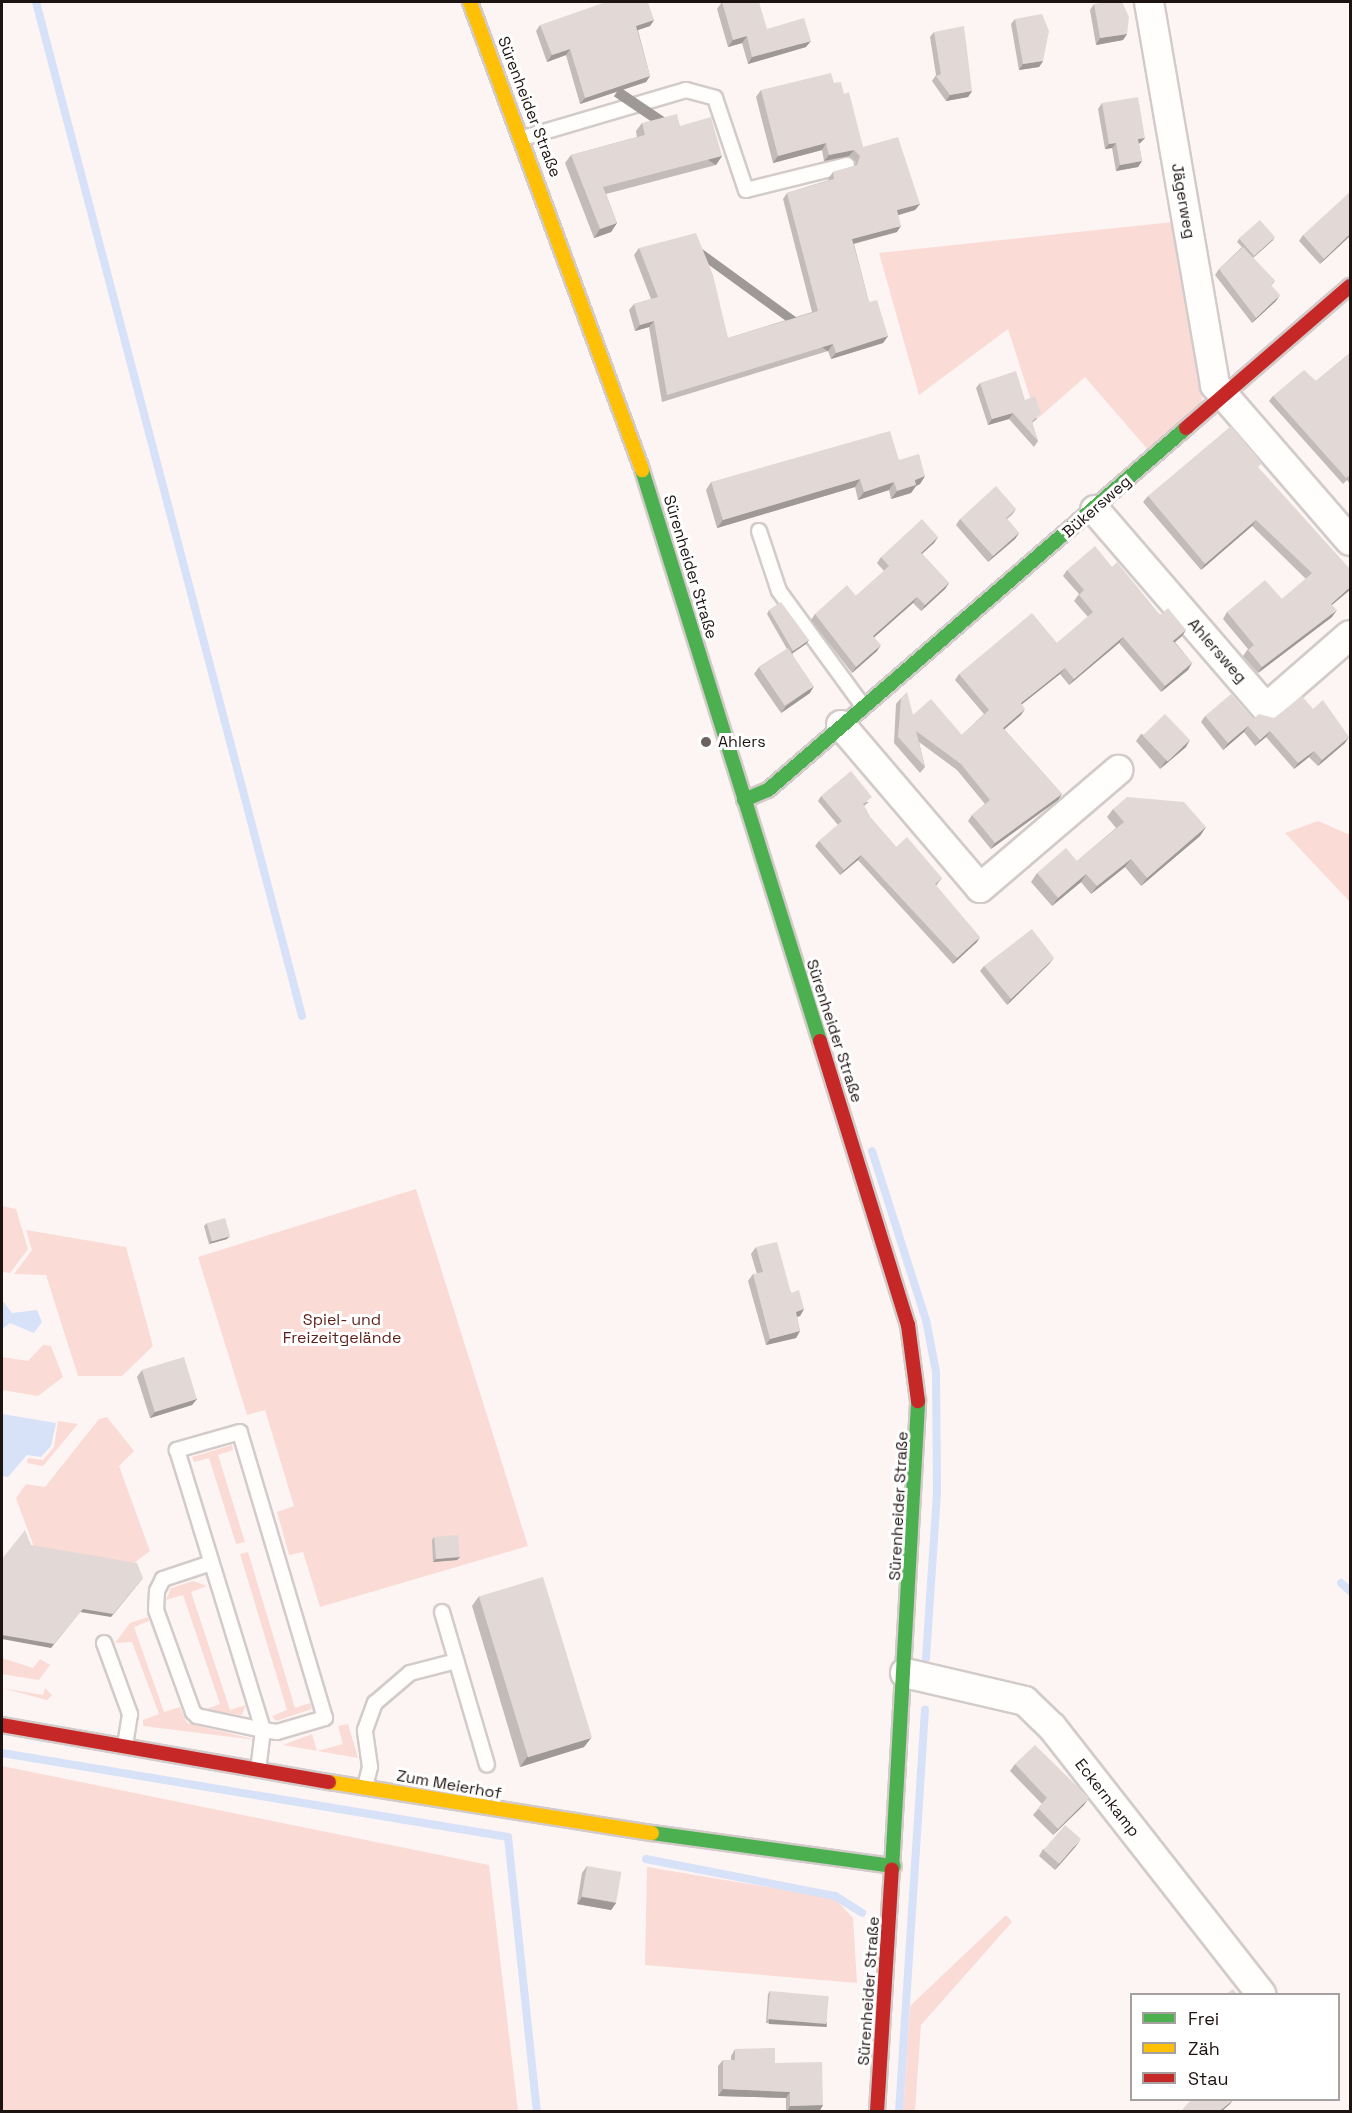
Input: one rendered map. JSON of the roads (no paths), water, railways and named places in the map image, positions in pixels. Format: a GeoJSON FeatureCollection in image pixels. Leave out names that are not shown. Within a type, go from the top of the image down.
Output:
{"type":"FeatureCollection","features":[{"type":"Feature","properties":{"kind":"main road","name":"Sürenheider Straße"},"geometry":{"type":"LineString","coordinates":[[470,2],[523,138],[637,454],[908,1324],[921,1420],[877,2112]]}},
{"type":"Feature","properties":{"kind":"main road","name":"Bükersweg"},"geometry":{"type":"LineString","coordinates":[[744,800],[768,790],[863,706],[1095,510],[1350,286]]}},
{"type":"Feature","properties":{"kind":"main road","name":"Zum Meierhof"},"geometry":{"type":"LineString","coordinates":[[2,1725],[365,1787],[894,1866]]}},
{"type":"Feature","properties":{"kind":"street","name":"Jägerweg"},"geometry":{"type":"LineString","coordinates":[[1149,2],[1215,385],[1225,396]]}},
{"type":"Feature","properties":{"kind":"street"},"geometry":{"type":"LineString","coordinates":[[1225,396],[1350,541]]}},
{"type":"Feature","properties":{"kind":"street","name":"Ahlersweg"},"geometry":{"type":"LineString","coordinates":[[1095,510],[1266,708],[1350,635]]}},
{"type":"Feature","properties":{"kind":"street"},"geometry":{"type":"LineString","coordinates":[[841,725],[980,888],[1118,770]]}},
{"type":"Feature","properties":{"kind":"street","name":"Eckernkamp"},"geometry":{"type":"LineString","coordinates":[[905,1673],[1025,1701],[1052,1727],[1259,1993]]}},
{"type":"Feature","properties":{"kind":"lane"},"geometry":{"type":"LineString","coordinates":[[523,138],[686,90],[715,98],[746,190],[847,165]]}},
{"type":"Feature","properties":{"kind":"lane"},"geometry":{"type":"LineString","coordinates":[[759,531],[779,591],[863,706]]}},
{"type":"Feature","properties":{"kind":"lane"},"geometry":{"type":"LineString","coordinates":[[211,1563],[163,1579],[156,1610],[193,1712],[263,1730],[277,1732],[325,1718],[240,1432],[177,1450],[263,1730],[258,1768]]}},
{"type":"Feature","properties":{"kind":"lane"},"geometry":{"type":"LineString","coordinates":[[442,1612],[487,1765]]}},
{"type":"Feature","properties":{"kind":"lane"},"geometry":{"type":"LineString","coordinates":[[104,1643],[130,1714],[125,1745]]}},
{"type":"Feature","properties":{"kind":"lane"},"geometry":{"type":"LineString","coordinates":[[365,1787],[370,1767],[365,1730],[375,1703],[410,1673],[456,1661]]}},
{"type":"Feature","properties":{"kind":"water"},"geometry":{"type":"Polygon","coordinates":[[[2,1300],[12,1313],[37,1310],[42,1322],[34,1333],[10,1323],[2,1329],[2,1300]]]}},
{"type":"Feature","properties":{"kind":"water"},"geometry":{"type":"Polygon","coordinates":[[[2,1414],[56,1423],[51,1446],[41,1457],[27,1455],[8,1477],[2,1476],[2,1414]]]}},
{"type":"Feature","properties":{"kind":"waterway"},"geometry":{"type":"LineString","coordinates":[[36,2],[302,1016]]}},
{"type":"Feature","properties":{"kind":"waterway"},"geometry":{"type":"LineString","coordinates":[[872,1151],[926,1320],[936,1372],[937,1493],[926,1659]]}},
{"type":"Feature","properties":{"kind":"waterway"},"geometry":{"type":"LineString","coordinates":[[1341,1583],[1350,1591]]}},
{"type":"Feature","properties":{"kind":"waterway"},"geometry":{"type":"LineString","coordinates":[[899,2112],[925,1710]]}},
{"type":"Feature","properties":{"kind":"waterway"},"geometry":{"type":"LineString","coordinates":[[2,1753],[508,1837],[537,2112]]}},
{"type":"Feature","properties":{"kind":"waterway"},"geometry":{"type":"LineString","coordinates":[[646,1859],[835,1896],[862,1913]]}},
{"type":"Feature","properties":{"kind":"place","name":"Ahlers"},"geometry":{"type":"Point","coordinates":[706,742]}},
{"type":"Feature","properties":{"kind":"park label","name":"Spiel- und Freizeitgelände"},"geometry":{"type":"Point","coordinates":[342,1329]}}]}
